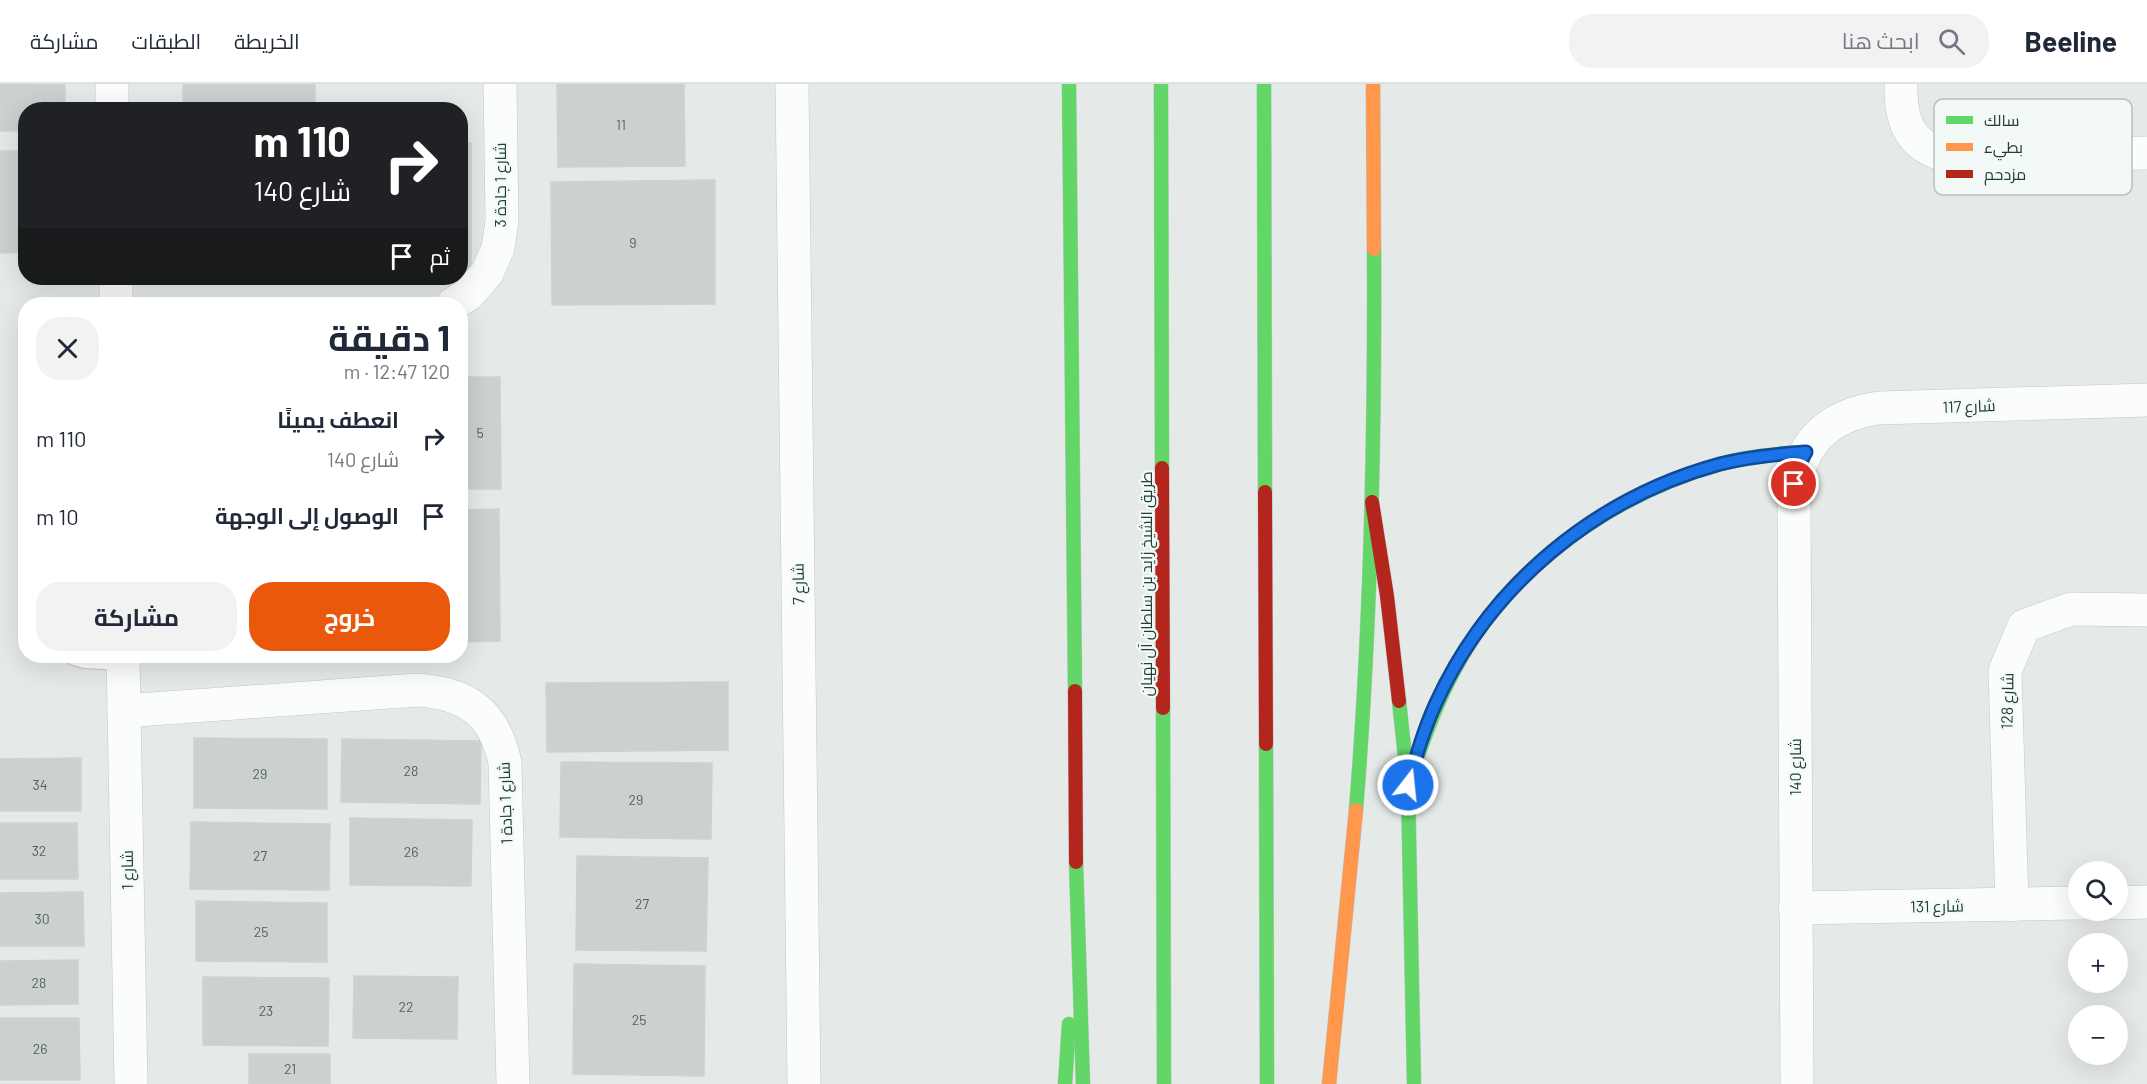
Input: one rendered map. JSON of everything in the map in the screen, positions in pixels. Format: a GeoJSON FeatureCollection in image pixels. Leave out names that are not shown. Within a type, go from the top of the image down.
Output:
{"type":"FeatureCollection","features":[{"type":"Feature","properties":{"kind":"main road"},"geometry":{"type":"LineString","coordinates":[[1069,84],[1077,927],[1083,1084]]}},
{"type":"Feature","properties":{"kind":"main road","name":"طريق الشيخ زايد بن سلطان آل نهيان"},"geometry":{"type":"LineString","coordinates":[[1161,84],[1164,1084]]}},
{"type":"Feature","properties":{"kind":"main road"},"geometry":{"type":"LineString","coordinates":[[1264,84],[1267,1084]]}},
{"type":"Feature","properties":{"kind":"main road"},"geometry":{"type":"LineString","coordinates":[[1329,1084],[1345,951],[1357,811],[1365,670],[1372,502],[1375,334],[1373,84]]}},
{"type":"Feature","properties":{"kind":"main road"},"geometry":{"type":"LineString","coordinates":[[1408,785],[1435,704],[1455,665],[1478,629],[1505,596],[1551,551],[1603,513],[1680,476],[1721,464],[1763,456],[1806,452]]}},
{"type":"Feature","properties":{"kind":"main road"},"geometry":{"type":"LineString","coordinates":[[1372,502],[1387,596],[1408,785],[1414,1084]]}},
{"type":"Feature","properties":{"kind":"main road"},"geometry":{"type":"LineString","coordinates":[[1065,1084],[1077,927]]}},
{"type":"Feature","properties":{"kind":"street"},"geometry":{"type":"LineString","coordinates":[[112,84],[112,102]]}},
{"type":"Feature","properties":{"kind":"street","name":"شارع 1 جادة 3"},"geometry":{"type":"LineString","coordinates":[[464,297],[487,273],[498,248],[502,221],[500,84]]}},
{"type":"Feature","properties":{"kind":"street","name":"شارع 7"},"geometry":{"type":"LineString","coordinates":[[792,84],[804,1084]]}},
{"type":"Feature","properties":{"kind":"street"},"geometry":{"type":"LineString","coordinates":[[1901,84],[1902,116],[1908,128],[1926,148],[1934,152]]}},
{"type":"Feature","properties":{"kind":"street"},"geometry":{"type":"LineString","coordinates":[[2132,153],[2147,153]]}},
{"type":"Feature","properties":{"kind":"street","name":"شارع 117"},"geometry":{"type":"LineString","coordinates":[[1806,452],[1816,437],[1830,425],[1845,416],[1862,411],[2147,400]]}},
{"type":"Feature","properties":{"kind":"street","name":"شارع 140"},"geometry":{"type":"LineString","coordinates":[[1797,1084],[1794,484],[1798,467],[1806,452]]}},
{"type":"Feature","properties":{"kind":"street","name":"شارع 128"},"geometry":{"type":"LineString","coordinates":[[2012,905],[2005,671],[2024,626],[2071,609],[2147,610]]}},
{"type":"Feature","properties":{"kind":"street","name":"شارع 1"},"geometry":{"type":"LineString","coordinates":[[123,663],[130,1084]]}},
{"type":"Feature","properties":{"kind":"street","name":"شارع 1 جادة 1"},"geometry":{"type":"LineString","coordinates":[[124,711],[417,690],[438,691],[452,695],[478,711],[501,742],[505,763],[513,1084]]}},
{"type":"Feature","properties":{"kind":"street"},"geometry":{"type":"LineString","coordinates":[[2128,903],[2147,902]]}},
{"type":"Feature","properties":{"kind":"street","name":"شارع 131"},"geometry":{"type":"LineString","coordinates":[[1795,908],[2068,903]]}},
{"type":"Feature","properties":{"kind":"building"},"geometry":{"type":"Polygon","coordinates":[[[0,84],[65,84],[65,102],[18,102],[18,131],[0,131],[0,84]]]}},
{"type":"Feature","properties":{"kind":"building"},"geometry":{"type":"Polygon","coordinates":[[[183,84],[315,84],[315,102],[183,102],[183,84]]]}},
{"type":"Feature","properties":{"kind":"building"},"geometry":{"type":"Polygon","coordinates":[[[557,84],[684,84],[685,166],[558,167],[557,84]]]}},
{"type":"Feature","properties":{"kind":"building"},"geometry":{"type":"Polygon","coordinates":[[[468,143],[471,143],[471,277],[468,277],[468,143]]]}},
{"type":"Feature","properties":{"kind":"building"},"geometry":{"type":"Polygon","coordinates":[[[0,151],[18,151],[18,252],[0,253],[0,151]]]}},
{"type":"Feature","properties":{"kind":"building"},"geometry":{"type":"Polygon","coordinates":[[[715,180],[715,304],[552,305],[551,182],[715,180]]]}},
{"type":"Feature","properties":{"kind":"building"},"geometry":{"type":"Polygon","coordinates":[[[468,377],[500,377],[501,489],[468,489],[468,377]]]}},
{"type":"Feature","properties":{"kind":"building"},"geometry":{"type":"Polygon","coordinates":[[[499,509],[500,641],[468,642],[468,510],[499,509]]]}},
{"type":"Feature","properties":{"kind":"building"},"geometry":{"type":"Polygon","coordinates":[[[728,682],[728,750],[547,752],[546,683],[728,682]]]}},
{"type":"Feature","properties":{"kind":"building"},"geometry":{"type":"Polygon","coordinates":[[[194,738],[327,739],[327,809],[194,808],[194,738]]]}},
{"type":"Feature","properties":{"kind":"building"},"geometry":{"type":"Polygon","coordinates":[[[342,739],[481,741],[480,804],[341,802],[342,739]]]}},
{"type":"Feature","properties":{"kind":"building"},"geometry":{"type":"Polygon","coordinates":[[[81,758],[81,811],[0,811],[0,759],[81,758]]]}},
{"type":"Feature","properties":{"kind":"building"},"geometry":{"type":"Polygon","coordinates":[[[561,762],[712,763],[711,839],[560,837],[561,762]]]}},
{"type":"Feature","properties":{"kind":"building"},"geometry":{"type":"Polygon","coordinates":[[[350,818],[472,820],[471,886],[350,885],[350,818]]]}},
{"type":"Feature","properties":{"kind":"building"},"geometry":{"type":"Polygon","coordinates":[[[191,822],[330,824],[329,890],[190,889],[191,822]]]}},
{"type":"Feature","properties":{"kind":"building"},"geometry":{"type":"Polygon","coordinates":[[[0,823],[77,823],[78,879],[0,879],[0,823]]]}},
{"type":"Feature","properties":{"kind":"building"},"geometry":{"type":"Polygon","coordinates":[[[577,856],[708,858],[706,951],[576,950],[577,856]]]}},
{"type":"Feature","properties":{"kind":"building"},"geometry":{"type":"Polygon","coordinates":[[[83,892],[84,946],[0,946],[0,893],[83,892]]]}},
{"type":"Feature","properties":{"kind":"building"},"geometry":{"type":"Polygon","coordinates":[[[196,901],[327,903],[327,962],[196,961],[196,901]]]}},
{"type":"Feature","properties":{"kind":"building"},"geometry":{"type":"Polygon","coordinates":[[[78,960],[78,1004],[0,1005],[0,961],[78,960]]]}},
{"type":"Feature","properties":{"kind":"building"},"geometry":{"type":"Polygon","coordinates":[[[574,964],[705,966],[704,1076],[573,1074],[574,964]]]}},
{"type":"Feature","properties":{"kind":"building"},"geometry":{"type":"Polygon","coordinates":[[[354,976],[458,977],[457,1039],[353,1038],[354,976]]]}},
{"type":"Feature","properties":{"kind":"building"},"geometry":{"type":"Polygon","coordinates":[[[203,977],[329,978],[328,1046],[203,1045],[203,977]]]}},
{"type":"Feature","properties":{"kind":"building"},"geometry":{"type":"Polygon","coordinates":[[[0,1018],[79,1018],[80,1080],[0,1080],[0,1018]]]}},
{"type":"Feature","properties":{"kind":"building"},"geometry":{"type":"Polygon","coordinates":[[[249,1054],[330,1054],[330,1084],[249,1084],[249,1054]]]}},
{"type":"Feature","properties":{"kind":"traffic: fast"},"geometry":{"type":"LineString","coordinates":[[1069,84],[1075,691]]}},
{"type":"Feature","properties":{"kind":"traffic: fast"},"geometry":{"type":"LineString","coordinates":[[1161,84],[1162,468]]}},
{"type":"Feature","properties":{"kind":"traffic: fast"},"geometry":{"type":"LineString","coordinates":[[1264,84],[1265,492]]}},
{"type":"Feature","properties":{"kind":"traffic: fast"},"geometry":{"type":"LineString","coordinates":[[1356,810],[1371,530],[1374,249]]}},
{"type":"Feature","properties":{"kind":"traffic: fast"},"geometry":{"type":"LineString","coordinates":[[1412,772],[1443,693],[1478,631],[1505,597],[1568,539],[1603,515],[1680,477],[1741,459],[1806,452]]}},
{"type":"Feature","properties":{"kind":"traffic: fast"},"geometry":{"type":"LineString","coordinates":[[1399,701],[1408,785],[1414,1084]]}},
{"type":"Feature","properties":{"kind":"traffic: fast"},"geometry":{"type":"LineString","coordinates":[[1163,708],[1164,1084]]}},
{"type":"Feature","properties":{"kind":"traffic: fast"},"geometry":{"type":"LineString","coordinates":[[1266,744],[1267,1084]]}},
{"type":"Feature","properties":{"kind":"traffic: fast"},"geometry":{"type":"LineString","coordinates":[[1076,862],[1083,1084]]}},
{"type":"Feature","properties":{"kind":"traffic: fast"},"geometry":{"type":"LineString","coordinates":[[1065,1084],[1069,1024]]}},
{"type":"Feature","properties":{"kind":"traffic: slow"},"geometry":{"type":"LineString","coordinates":[[1373,84],[1374,249]]}},
{"type":"Feature","properties":{"kind":"traffic: slow"},"geometry":{"type":"LineString","coordinates":[[1329,1084],[1356,810]]}},
{"type":"Feature","properties":{"kind":"traffic: jam"},"geometry":{"type":"LineString","coordinates":[[1162,468],[1163,708]]}},
{"type":"Feature","properties":{"kind":"traffic: jam"},"geometry":{"type":"LineString","coordinates":[[1265,492],[1266,744]]}},
{"type":"Feature","properties":{"kind":"traffic: jam"},"geometry":{"type":"LineString","coordinates":[[1372,502],[1387,596],[1399,701]]}},
{"type":"Feature","properties":{"kind":"traffic: jam"},"geometry":{"type":"LineString","coordinates":[[1075,691],[1076,862]]}},
{"type":"Feature","properties":{"kind":"route"},"geometry":{"type":"LineString","coordinates":[[1408,785],[1435,704],[1455,665],[1478,629],[1535,565],[1568,537],[1603,513],[1641,493],[1680,476],[1721,464],[1763,456],[1806,452],[1798,467],[1794,484]]}}]}
